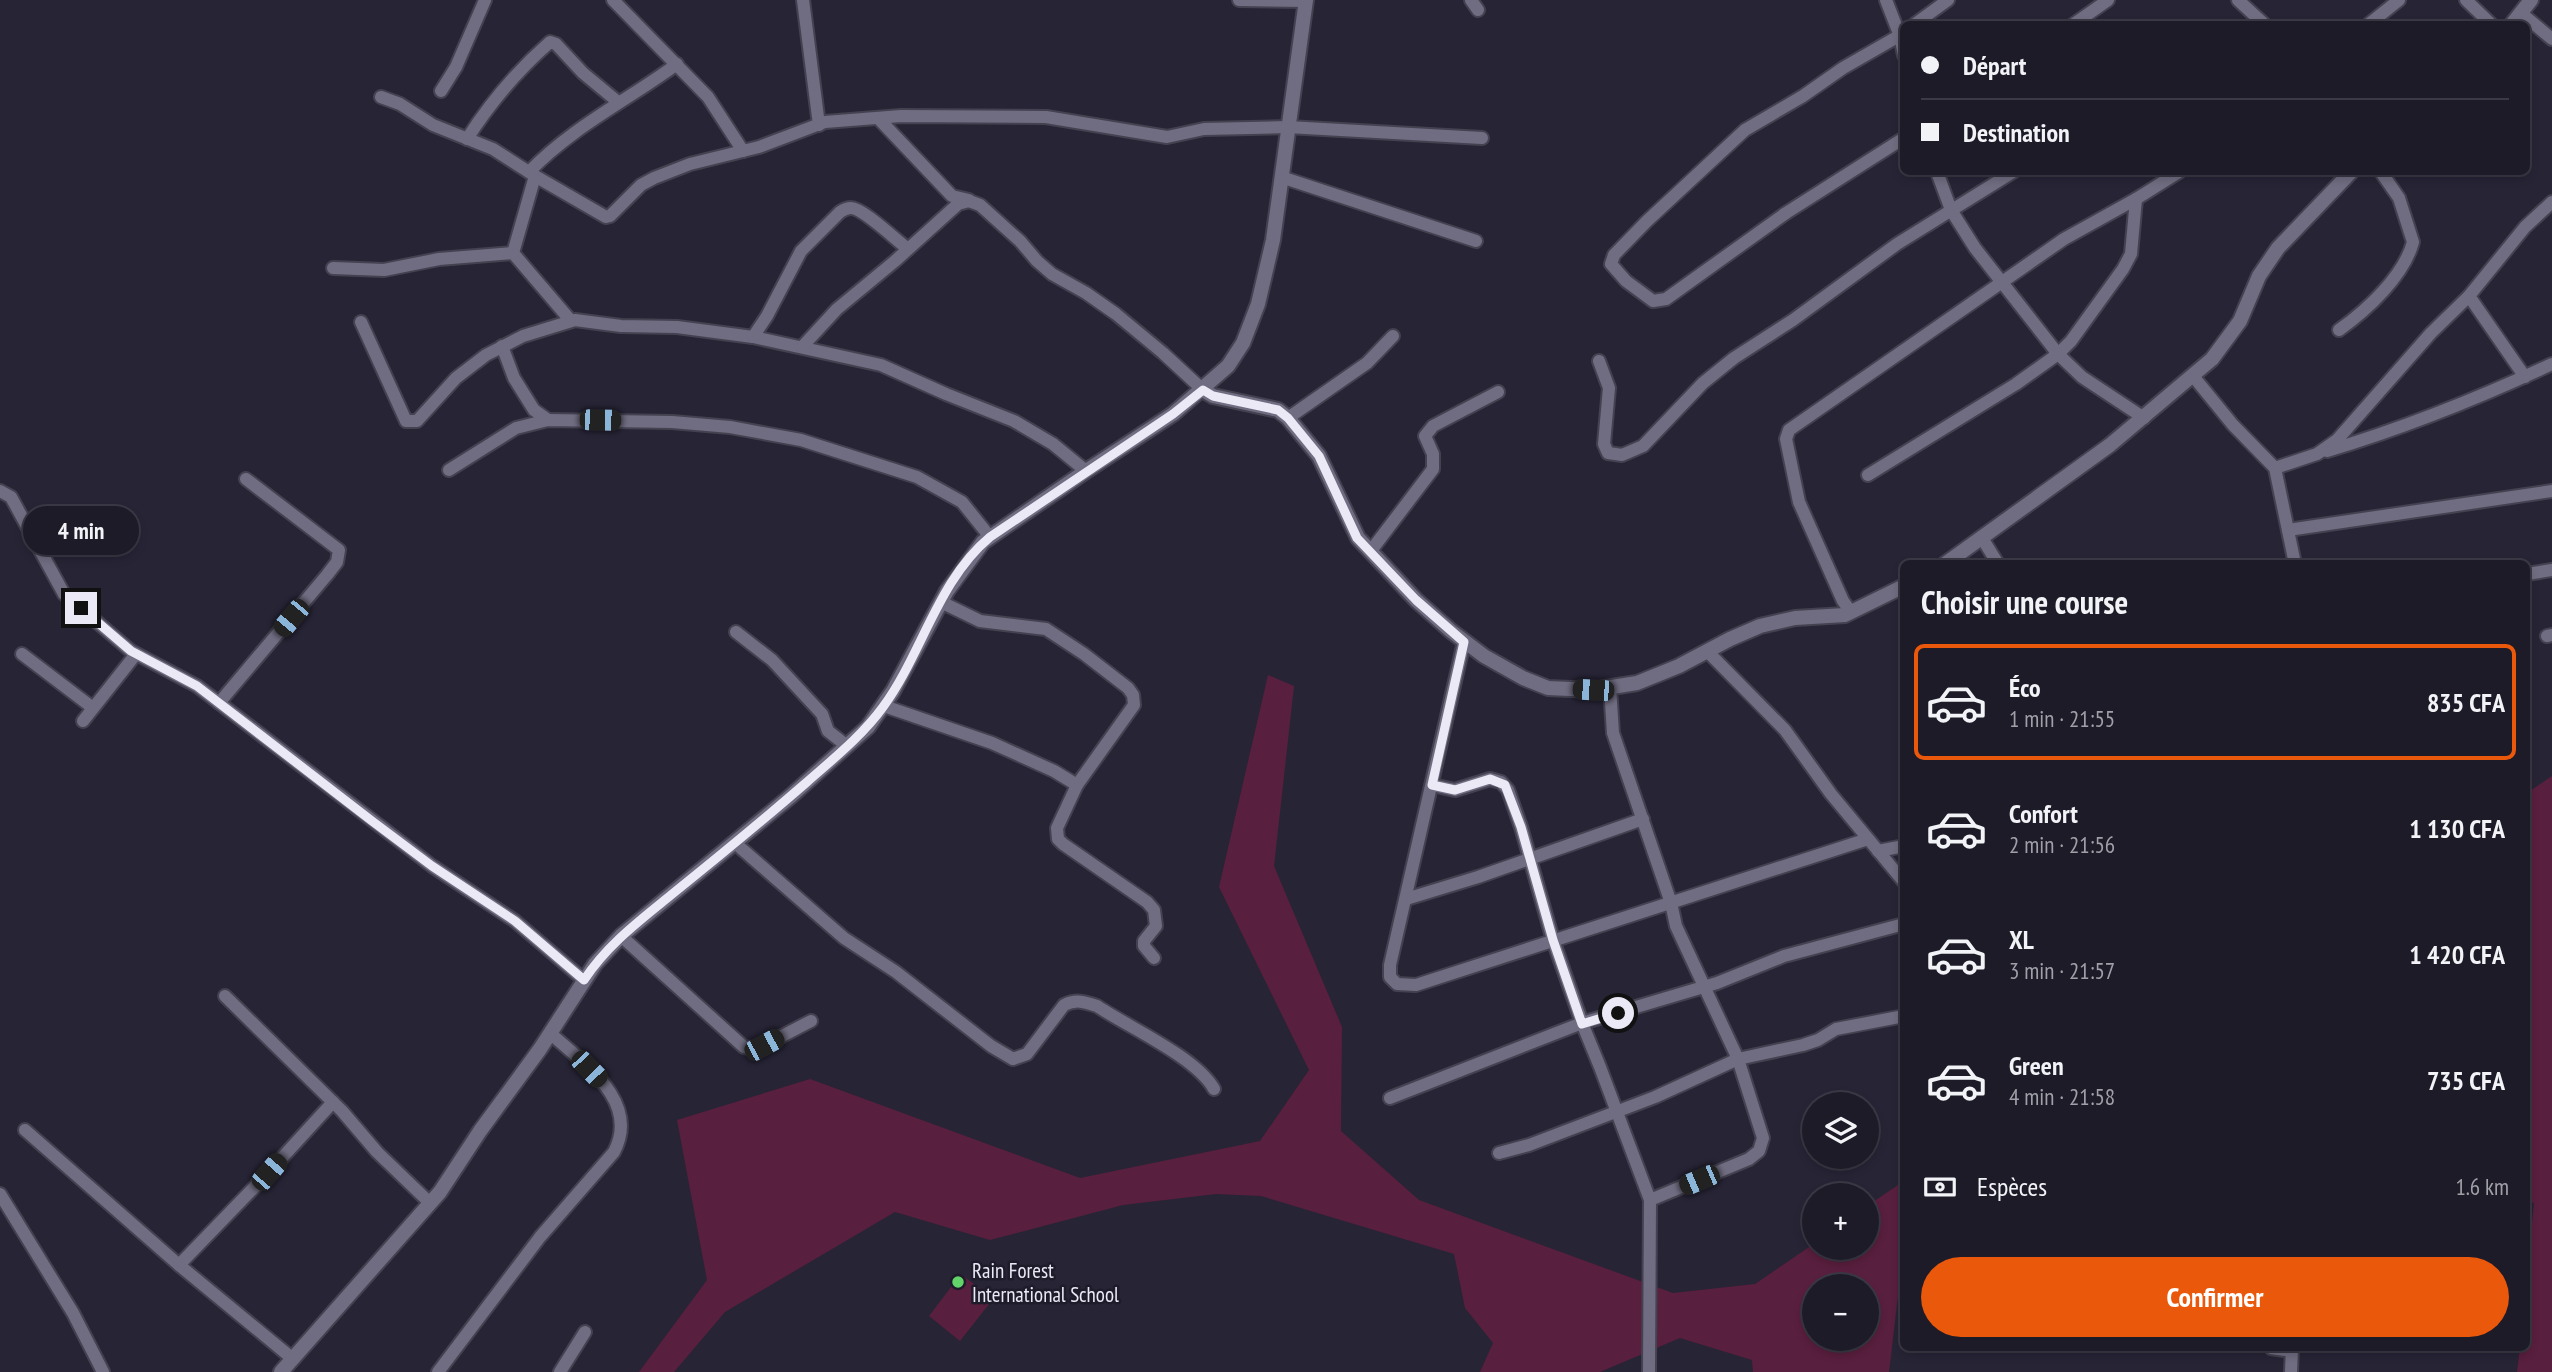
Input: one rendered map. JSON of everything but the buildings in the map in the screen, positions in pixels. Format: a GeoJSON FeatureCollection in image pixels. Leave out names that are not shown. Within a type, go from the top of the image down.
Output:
{"type":"FeatureCollection","features":[{"type":"Feature","properties":{"kind":"street"},"geometry":{"type":"LineString","coordinates":[[441,91],[456,67],[485,0]]}},
{"type":"Feature","properties":{"kind":"street"},"geometry":{"type":"LineString","coordinates":[[613,0],[708,97],[743,151]]}},
{"type":"Feature","properties":{"kind":"street"},"geometry":{"type":"LineString","coordinates":[[803,0],[818,125]]}},
{"type":"Feature","properties":{"kind":"street"},"geometry":{"type":"LineString","coordinates":[[281,1372],[430,1203],[550,1033],[595,964],[621,936],[735,843],[847,746],[884,706],[941,602],[970,558],[990,537],[1173,414],[1228,366],[1243,343],[1254,314],[1273,240],[1306,1],[1239,0]]}},
{"type":"Feature","properties":{"kind":"street"},"geometry":{"type":"LineString","coordinates":[[1886,0],[1900,31]]}},
{"type":"Feature","properties":{"kind":"street"},"geometry":{"type":"LineString","coordinates":[[1920,21],[1948,0]]}},
{"type":"Feature","properties":{"kind":"street"},"geometry":{"type":"LineString","coordinates":[[2078,21],[2108,0]]}},
{"type":"Feature","properties":{"kind":"street"},"geometry":{"type":"LineString","coordinates":[[2238,0],[2261,21]]}},
{"type":"Feature","properties":{"kind":"street"},"geometry":{"type":"LineString","coordinates":[[2373,21],[2399,0]]}},
{"type":"Feature","properties":{"kind":"street"},"geometry":{"type":"LineString","coordinates":[[2466,0],[2488,21]]}},
{"type":"Feature","properties":{"kind":"street"},"geometry":{"type":"LineString","coordinates":[[2516,19],[2531,0]]}},
{"type":"Feature","properties":{"kind":"street"},"geometry":{"type":"LineString","coordinates":[[2530,27],[2552,39]]}},
{"type":"Feature","properties":{"kind":"street"},"geometry":{"type":"LineString","coordinates":[[1900,36],[1866,54],[1745,130],[1647,221],[1614,255],[1611,264],[1626,281],[1653,301],[1666,299],[1786,214],[1900,141]]}},
{"type":"Feature","properties":{"kind":"street"},"geometry":{"type":"LineString","coordinates":[[467,139],[516,76],[550,42],[556,44],[583,73],[618,102]]}},
{"type":"Feature","properties":{"kind":"street"},"geometry":{"type":"LineString","coordinates":[[513,253],[532,174],[557,147],[618,102],[653,82],[677,64]]}},
{"type":"Feature","properties":{"kind":"street"},"geometry":{"type":"LineString","coordinates":[[381,97],[400,104],[433,125],[493,149],[606,217],[654,178],[690,164],[743,151],[825,122],[878,118],[1045,117],[1167,137],[1203,130],[1288,127],[1482,138]]}},
{"type":"Feature","properties":{"kind":"street"},"geometry":{"type":"LineString","coordinates":[[878,118],[952,196],[980,205],[1052,274],[1116,314],[1203,390],[1213,396],[1278,410],[1288,418],[1319,456],[1357,538],[1416,600],[1464,642],[1523,678],[1548,688],[1593,690],[1637,683],[1679,666],[1760,626],[1795,618],[1845,615],[1900,588]]}},
{"type":"Feature","properties":{"kind":"street"},"geometry":{"type":"LineString","coordinates":[[1938,175],[1951,210],[1975,248],[2058,354],[2082,377],[2144,418]]}},
{"type":"Feature","properties":{"kind":"street"},"geometry":{"type":"LineString","coordinates":[[1599,361],[1609,388],[1604,444],[1608,453],[1622,455],[1652,439],[1703,383],[1734,358],[1793,320],[1897,244],[2008,175]]}},
{"type":"Feature","properties":{"kind":"street"},"geometry":{"type":"LineString","coordinates":[[1851,612],[1843,601],[1799,502],[1787,434],[2064,239],[2174,175]]}},
{"type":"Feature","properties":{"kind":"street"},"geometry":{"type":"LineString","coordinates":[[1951,560],[2144,418],[2212,359],[2233,332],[2259,276],[2278,248],[2348,175]]}},
{"type":"Feature","properties":{"kind":"street"},"geometry":{"type":"LineString","coordinates":[[2340,330],[2365,312],[2380,296],[2407,258],[2413,242],[2399,198],[2383,175]]}},
{"type":"Feature","properties":{"kind":"street"},"geometry":{"type":"LineString","coordinates":[[1281,177],[1476,241]]}},
{"type":"Feature","properties":{"kind":"street"},"geometry":{"type":"LineString","coordinates":[[1868,475],[2016,384],[2058,354],[2071,341],[2131,254],[2136,199]]}},
{"type":"Feature","properties":{"kind":"street"},"geometry":{"type":"LineString","coordinates":[[802,347],[837,309],[958,204],[969,201]]}},
{"type":"Feature","properties":{"kind":"street"},"geometry":{"type":"LineString","coordinates":[[2317,454],[2337,440],[2431,333],[2469,296],[2525,227],[2552,202]]}},
{"type":"Feature","properties":{"kind":"street"},"geometry":{"type":"LineString","coordinates":[[753,337],[801,251],[840,212],[853,207],[908,250]]}},
{"type":"Feature","properties":{"kind":"street"},"geometry":{"type":"LineString","coordinates":[[333,268],[384,271],[439,259],[513,253]]}},
{"type":"Feature","properties":{"kind":"street"},"geometry":{"type":"LineString","coordinates":[[513,253],[571,321]]}},
{"type":"Feature","properties":{"kind":"street"},"geometry":{"type":"LineString","coordinates":[[2469,296],[2525,376]]}},
{"type":"Feature","properties":{"kind":"street"},"geometry":{"type":"LineString","coordinates":[[361,322],[406,421],[417,421],[456,378],[486,355],[523,336],[571,321],[621,326],[677,327],[753,337],[881,365],[1014,421],[1053,444],[1086,471]]}},
{"type":"Feature","properties":{"kind":"street"},"geometry":{"type":"LineString","coordinates":[[1288,418],[1367,363],[1393,336]]}},
{"type":"Feature","properties":{"kind":"street"},"geometry":{"type":"LineString","coordinates":[[502,346],[514,377],[534,411],[548,420]]}},
{"type":"Feature","properties":{"kind":"street"},"geometry":{"type":"LineString","coordinates":[[2275,468],[2377,436],[2552,364]]}},
{"type":"Feature","properties":{"kind":"street"},"geometry":{"type":"LineString","coordinates":[[2193,376],[2233,425],[2275,468],[2294,560]]}},
{"type":"Feature","properties":{"kind":"street"},"geometry":{"type":"LineString","coordinates":[[1370,552],[1433,469],[1433,454],[1425,436],[1428,432],[1433,426],[1498,392]]}},
{"type":"Feature","properties":{"kind":"street"},"geometry":{"type":"LineString","coordinates":[[449,470],[516,428],[548,420],[671,422],[730,427],[801,440],[918,477],[962,502],[990,537]]}},
{"type":"Feature","properties":{"kind":"street"},"geometry":{"type":"LineString","coordinates":[[219,703],[327,575],[337,562],[339,550],[246,479]]}},
{"type":"Feature","properties":{"kind":"street"},"geometry":{"type":"LineString","coordinates":[[0,491],[11,497],[64,594],[136,654],[197,686],[432,866],[515,921],[584,980]]}},
{"type":"Feature","properties":{"kind":"street"},"geometry":{"type":"LineString","coordinates":[[2288,530],[2552,491]]}},
{"type":"Feature","properties":{"kind":"street"},"geometry":{"type":"LineString","coordinates":[[1982,538],[1996,560]]}},
{"type":"Feature","properties":{"kind":"street"},"geometry":{"type":"LineString","coordinates":[[2530,574],[2552,570]]}},
{"type":"Feature","properties":{"kind":"street"},"geometry":{"type":"LineString","coordinates":[[941,602],[980,621],[1046,629],[1084,654],[1128,688],[1133,695],[1134,705],[1077,785],[1057,828],[1058,839],[1154,910],[1156,926],[1144,941],[1144,946],[1154,958]]}},
{"type":"Feature","properties":{"kind":"street"},"geometry":{"type":"LineString","coordinates":[[736,632],[772,660],[822,714],[828,731],[847,746]]}},
{"type":"Feature","properties":{"kind":"street"},"geometry":{"type":"LineString","coordinates":[[1464,642],[1390,965],[1390,977],[1397,984],[1416,985],[1868,839]]}},
{"type":"Feature","properties":{"kind":"street"},"geometry":{"type":"LineString","coordinates":[[1707,652],[1785,730],[1831,794],[1900,877]]}},
{"type":"Feature","properties":{"kind":"street"},"geometry":{"type":"LineString","coordinates":[[22,654],[93,708]]}},
{"type":"Feature","properties":{"kind":"street"},"geometry":{"type":"LineString","coordinates":[[83,721],[136,654]]}},
{"type":"Feature","properties":{"kind":"street"},"geometry":{"type":"LineString","coordinates":[[1609,687],[1612,733],[1671,902],[1676,926],[1738,1059],[1763,1138],[1759,1150],[1749,1159],[1650,1200]]}},
{"type":"Feature","properties":{"kind":"street"},"geometry":{"type":"LineString","coordinates":[[884,706],[1007,749],[1077,785]]}},
{"type":"Feature","properties":{"kind":"street"},"geometry":{"type":"LineString","coordinates":[[1432,785],[1455,790],[1490,779],[1501,782],[1508,790],[1553,940],[1582,1024],[1650,1200],[1649,1372]]}},
{"type":"Feature","properties":{"kind":"street"},"geometry":{"type":"LineString","coordinates":[[1406,899],[1643,819]]}},
{"type":"Feature","properties":{"kind":"street"},"geometry":{"type":"LineString","coordinates":[[735,843],[844,938],[896,972],[970,1030],[1013,1059],[1027,1054],[1064,1005],[1084,1001],[1097,1006],[1179,1057],[1209,1081],[1214,1089]]}},
{"type":"Feature","properties":{"kind":"street"},"geometry":{"type":"LineString","coordinates":[[1878,851],[1900,847]]}},
{"type":"Feature","properties":{"kind":"street"},"geometry":{"type":"LineString","coordinates":[[1390,1098],[1582,1024],[1717,983],[1784,957],[1900,925]]}},
{"type":"Feature","properties":{"kind":"street"},"geometry":{"type":"LineString","coordinates":[[621,936],[744,1047],[757,1049],[811,1021]]}},
{"type":"Feature","properties":{"kind":"street"},"geometry":{"type":"LineString","coordinates":[[225,996],[430,1203]]}},
{"type":"Feature","properties":{"kind":"street"},"geometry":{"type":"LineString","coordinates":[[1499,1153],[1529,1145],[1617,1112],[1738,1059],[1802,1045],[1818,1040],[1836,1029],[1900,1017]]}},
{"type":"Feature","properties":{"kind":"street"},"geometry":{"type":"LineString","coordinates":[[438,1372],[540,1237],[620,1142],[621,1120],[613,1095],[550,1033]]}},
{"type":"Feature","properties":{"kind":"street"},"geometry":{"type":"LineString","coordinates":[[179,1265],[332,1102]]}},
{"type":"Feature","properties":{"kind":"street"},"geometry":{"type":"LineString","coordinates":[[25,1130],[179,1265],[293,1359]]}},
{"type":"Feature","properties":{"kind":"street"},"geometry":{"type":"LineString","coordinates":[[0,1194],[73,1313],[103,1372]]}},
{"type":"Feature","properties":{"kind":"street"},"geometry":{"type":"LineString","coordinates":[[560,1372],[585,1332]]}},
{"type":"Feature","properties":{"kind":"street"},"geometry":{"type":"LineString","coordinates":[[2291,1372],[2292,1351]]}},
{"type":"Feature","properties":{"kind":"shaded area"},"geometry":{"type":"Polygon","coordinates":[[[1268,675],[1294,686],[1274,866],[1342,1027],[1341,1131],[1419,1200],[1673,1293],[1755,1284],[1802,1252],[1802,1260],[1879,1260],[1879,1198],[1900,1184],[1900,1296],[1889,1372],[1753,1372],[1752,1360],[1680,1338],[1600,1372],[1480,1372],[1493,1343],[1465,1308],[1454,1254],[1261,1196],[1216,1194],[1123,1205],[990,1240],[895,1212],[725,1312],[674,1372],[639,1372],[707,1280],[677,1120],[810,1079],[1080,1178],[1260,1141],[1309,1070],[1219,887],[1268,675]]]}},
{"type":"Feature","properties":{"kind":"shaded area"},"geometry":{"type":"Polygon","coordinates":[[[2552,776],[2552,1372],[2517,1372],[2520,1351],[2530,1351],[2530,1244],[2534,1203],[2530,1201],[2530,791],[2552,776]]]}},
{"type":"Feature","properties":{"kind":"shaded area"},"geometry":{"type":"Polygon","coordinates":[[[961,1274],[993,1299],[960,1341],[929,1316],[961,1274]]]}},
{"type":"Feature","properties":{"kind":"place","name":"Rain Forest International School"},"geometry":{"type":"Point","coordinates":[958,1282]}},
{"type":"Feature","properties":{"kind":"route"},"geometry":{"type":"LineString","coordinates":[[81,608],[131,651],[197,686],[432,866],[515,921],[584,980],[621,936],[735,843],[867,727],[893,691],[947,591],[983,542],[1173,414],[1203,390],[1213,396],[1278,410],[1288,418],[1319,456],[1357,538],[1416,600],[1464,642],[1432,785],[1455,790],[1490,779],[1505,785],[1521,827],[1553,940],[1582,1024],[1618,1013]]}}]}
